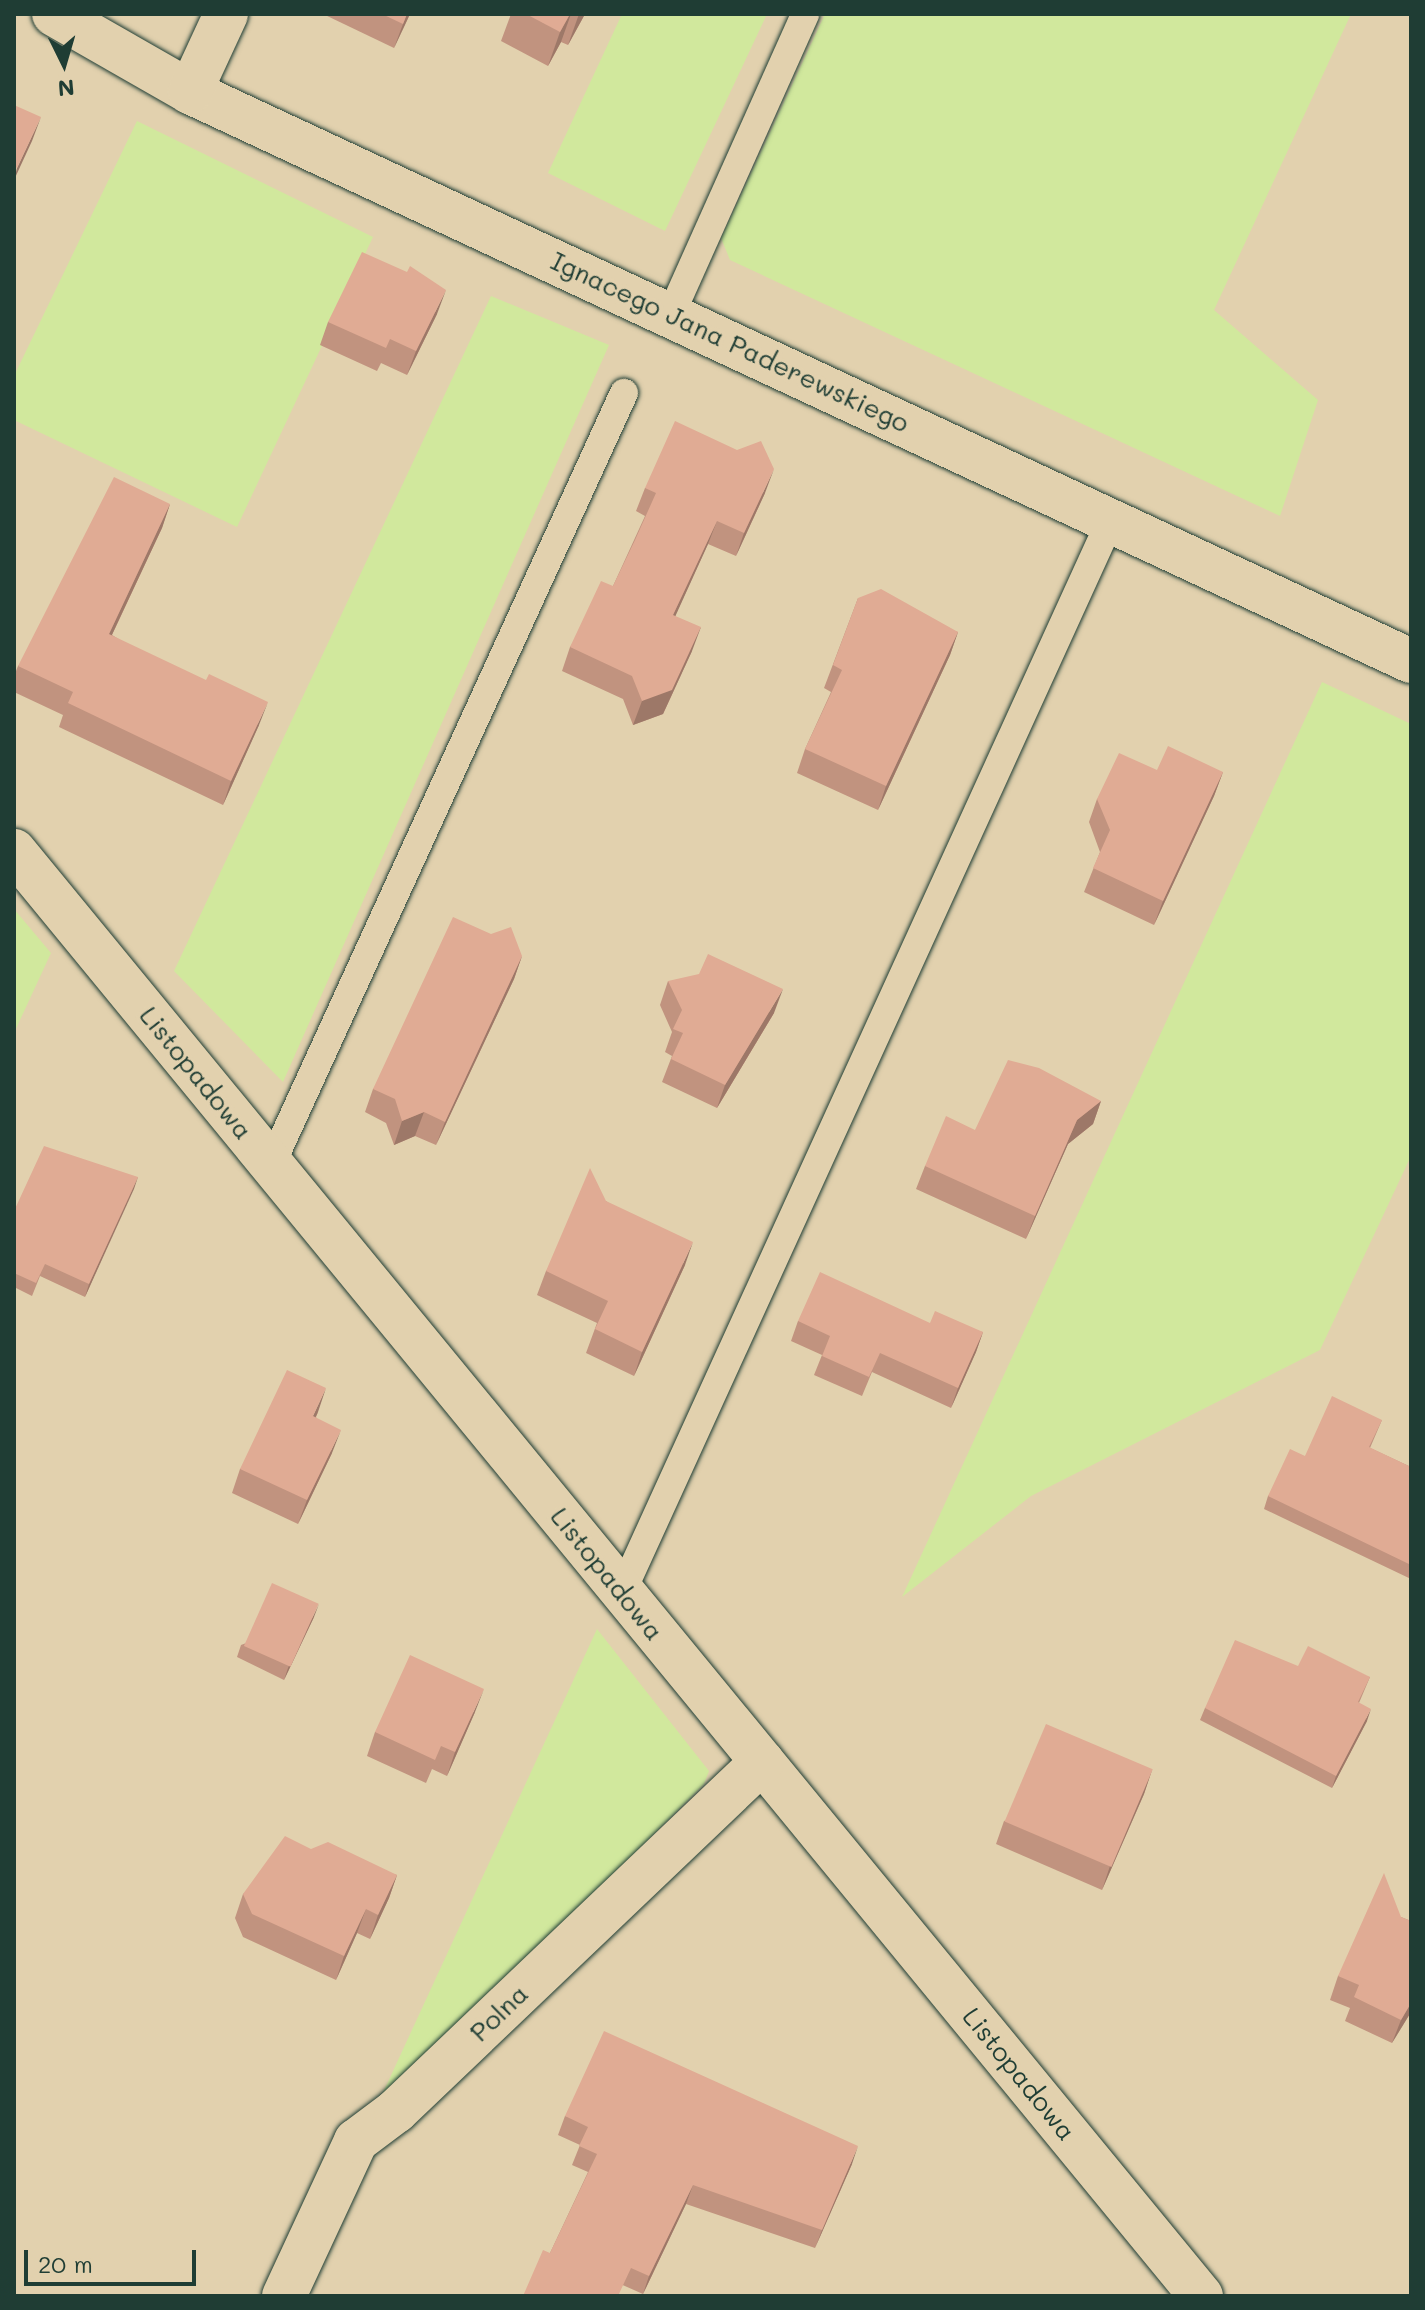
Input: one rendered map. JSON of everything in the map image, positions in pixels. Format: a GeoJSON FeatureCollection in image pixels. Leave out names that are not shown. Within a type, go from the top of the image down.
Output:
{"type":"FeatureCollection","features":[{"type":"Feature","properties":{"kind":"street","name":"Ignacego Jana Paderewskiego"},"geometry":{"type":"LineString","coordinates":[[54,14],[190,92],[672,312],[1109,524],[1411,661]]}},
{"type":"Feature","properties":{"kind":"street"},"geometry":{"type":"LineString","coordinates":[[190,92],[226,14]]}},
{"type":"Feature","properties":{"kind":"street","name":"Listopadowa"},"geometry":{"type":"LineString","coordinates":[[14,851],[1201,2296]]}},
{"type":"Feature","properties":{"kind":"street","name":"Polna"},"geometry":{"type":"LineString","coordinates":[[284,2296],[356,2141],[762,1762]]}},
{"type":"Feature","properties":{"kind":"lane"},"geometry":{"type":"LineString","coordinates":[[672,312],[805,14]]}},
{"type":"Feature","properties":{"kind":"lane"},"geometry":{"type":"LineString","coordinates":[[271,1165],[624,393]]}},
{"type":"Feature","properties":{"kind":"lane"},"geometry":{"type":"LineString","coordinates":[[622,1592],[1109,524]]}},
{"type":"Feature","properties":{"kind":"green space"},"geometry":{"type":"Polygon","coordinates":[[[622,14],[767,14],[665,231],[548,173],[622,14]]]}},
{"type":"Feature","properties":{"kind":"green space"},"geometry":{"type":"Polygon","coordinates":[[[825,14],[1351,14],[1214,310],[1318,400],[1280,516],[730,260],[721,238],[825,14]]]}},
{"type":"Feature","properties":{"kind":"green space"},"geometry":{"type":"Polygon","coordinates":[[[137,121],[373,237],[237,527],[14,420],[14,376],[137,121]]]}},
{"type":"Feature","properties":{"kind":"green space"},"geometry":{"type":"Polygon","coordinates":[[[491,296],[609,345],[283,1082],[174,971],[491,296]]]}},
{"type":"Feature","properties":{"kind":"green space"},"geometry":{"type":"Polygon","coordinates":[[[1322,682],[1411,724],[1411,1156],[1320,1350],[1031,1496],[902,1597],[1322,682]]]}},
{"type":"Feature","properties":{"kind":"green space"},"geometry":{"type":"Polygon","coordinates":[[[14,909],[51,953],[14,1033],[14,909]]]}},
{"type":"Feature","properties":{"kind":"green space"},"geometry":{"type":"Polygon","coordinates":[[[597,1629],[709,1771],[704,1784],[418,2070],[381,2097],[597,1629]]]}},
{"type":"Feature","properties":{"kind":"building"},"geometry":{"type":"Polygon","coordinates":[[[382,14],[407,14],[403,24],[382,14]]]}},
{"type":"Feature","properties":{"kind":"building"},"geometry":{"type":"Polygon","coordinates":[[[526,14],[570,14],[560,32],[526,14]]]}},
{"type":"Feature","properties":{"kind":"building"},"geometry":{"type":"Polygon","coordinates":[[[14,105],[41,117],[17,168],[14,166],[14,105]]]}},
{"type":"Feature","properties":{"kind":"building"},"geometry":{"type":"Polygon","coordinates":[[[362,252],[407,272],[410,266],[446,290],[416,351],[390,339],[386,348],[328,322],[362,252]]]}},
{"type":"Feature","properties":{"kind":"building"},"geometry":{"type":"Polygon","coordinates":[[[675,421],[737,450],[761,441],[774,469],[744,533],[717,521],[673,615],[701,627],[672,690],[642,701],[632,676],[570,647],[601,581],[613,586],[635,540],[656,493],[645,488],[675,421]]]}},
{"type":"Feature","properties":{"kind":"building"},"geometry":{"type":"Polygon","coordinates":[[[114,477],[170,504],[109,634],[206,680],[209,674],[268,702],[231,781],[68,703],[73,692],[18,666],[114,477]]]}},
{"type":"Feature","properties":{"kind":"building"},"geometry":{"type":"Polygon","coordinates":[[[881,589],[958,632],[886,786],[805,749],[842,670],[833,665],[858,598],[881,589]]]}},
{"type":"Feature","properties":{"kind":"building"},"geometry":{"type":"Polygon","coordinates":[[[1168,746],[1223,772],[1163,901],[1093,868],[1110,830],[1097,799],[1119,753],[1157,770],[1168,746]]]}},
{"type":"Feature","properties":{"kind":"building"},"geometry":{"type":"Polygon","coordinates":[[[453,917],[491,934],[511,927],[522,956],[445,1122],[424,1112],[402,1121],[395,1099],[373,1089],[453,917]]]}},
{"type":"Feature","properties":{"kind":"building"},"geometry":{"type":"Polygon","coordinates":[[[708,954],[783,989],[725,1085],[671,1059],[683,1033],[673,1029],[682,1010],[668,981],[699,974],[708,954]]]}},
{"type":"Feature","properties":{"kind":"building"},"geometry":{"type":"Polygon","coordinates":[[[1008,1060],[1039,1068],[1101,1101],[1077,1120],[1035,1216],[925,1166],[946,1116],[975,1130],[1008,1060]]]}},
{"type":"Feature","properties":{"kind":"building"},"geometry":{"type":"Polygon","coordinates":[[[44,1146],[138,1177],[89,1284],[45,1264],[36,1283],[14,1273],[14,1211],[44,1146]]]}},
{"type":"Feature","properties":{"kind":"building"},"geometry":{"type":"Polygon","coordinates":[[[590,1168],[606,1201],[693,1242],[642,1352],[595,1329],[608,1301],[546,1271],[590,1168]]]}},
{"type":"Feature","properties":{"kind":"building"},"geometry":{"type":"Polygon","coordinates":[[[820,1272],[930,1323],[935,1311],[983,1332],[958,1388],[880,1353],[869,1377],[822,1356],[830,1336],[798,1321],[820,1272]]]}},
{"type":"Feature","properties":{"kind":"building"},"geometry":{"type":"Polygon","coordinates":[[[287,1370],[326,1388],[313,1416],[341,1430],[307,1500],[240,1469],[287,1370]]]}},
{"type":"Feature","properties":{"kind":"building"},"geometry":{"type":"Polygon","coordinates":[[[1332,1396],[1382,1420],[1369,1447],[1411,1467],[1411,1565],[1268,1496],[1290,1449],[1305,1456],[1332,1396]]]}},
{"type":"Feature","properties":{"kind":"building"},"geometry":{"type":"Polygon","coordinates":[[[272,1583],[319,1604],[291,1667],[244,1646],[272,1583]]]}},
{"type":"Feature","properties":{"kind":"building"},"geometry":{"type":"Polygon","coordinates":[[[1235,1640],[1298,1666],[1308,1646],[1370,1677],[1358,1702],[1371,1709],[1336,1776],[1205,1708],[1235,1640]]]}},
{"type":"Feature","properties":{"kind":"building"},"geometry":{"type":"Polygon","coordinates":[[[410,1655],[484,1689],[455,1752],[441,1746],[435,1760],[375,1732],[410,1655]]]}},
{"type":"Feature","properties":{"kind":"building"},"geometry":{"type":"Polygon","coordinates":[[[1046,1724],[1153,1769],[1111,1867],[1005,1822],[1046,1724]]]}},
{"type":"Feature","properties":{"kind":"building"},"geometry":{"type":"Polygon","coordinates":[[[285,1836],[311,1849],[328,1842],[397,1875],[378,1915],[366,1909],[344,1956],[252,1914],[243,1894],[285,1836]]]}},
{"type":"Feature","properties":{"kind":"building"},"geometry":{"type":"Polygon","coordinates":[[[1384,1873],[1401,1917],[1411,1921],[1411,2003],[1401,2020],[1354,1997],[1359,1985],[1338,1976],[1384,1873]]]}},
{"type":"Feature","properties":{"kind":"building"},"geometry":{"type":"Polygon","coordinates":[[[604,2031],[858,2146],[822,2230],[693,2185],[649,2276],[631,2268],[618,2296],[523,2296],[543,2250],[550,2253],[597,2154],[579,2146],[588,2127],[565,2116],[604,2031]]]}}]}
